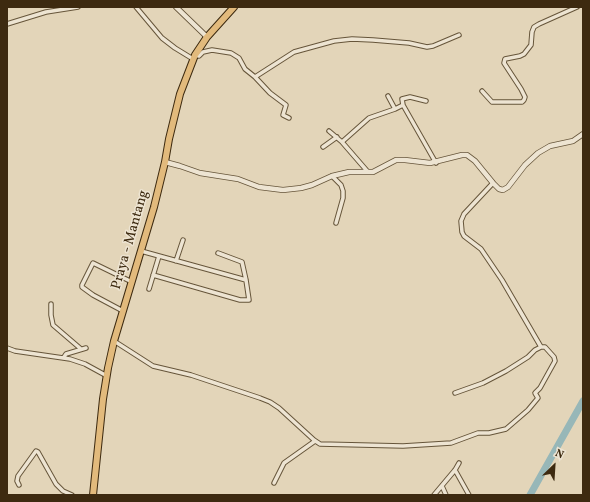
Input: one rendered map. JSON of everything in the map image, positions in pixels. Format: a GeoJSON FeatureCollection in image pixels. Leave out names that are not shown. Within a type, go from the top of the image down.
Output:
{"type":"FeatureCollection","features":[{"type":"Feature","properties":{"kind":"main road","name":"Praya - Mantang"},"geometry":{"type":"LineString","coordinates":[[93,495],[107,377],[114,341],[154,207],[180,94],[194,57],[208,37],[234,7]]}},
{"type":"Feature","properties":{"kind":"street"},"geometry":{"type":"LineString","coordinates":[[7,24],[46,12],[78,7]]}},
{"type":"Feature","properties":{"kind":"street"},"geometry":{"type":"LineString","coordinates":[[136,7],[162,38],[175,48],[194,57],[203,52],[212,50],[231,53],[239,58],[246,69],[270,93],[286,105],[283,115],[289,118]]}},
{"type":"Feature","properties":{"kind":"street"},"geometry":{"type":"LineString","coordinates":[[176,7],[208,37]]}},
{"type":"Feature","properties":{"kind":"street"},"geometry":{"type":"LineString","coordinates":[[482,91],[492,102],[522,102],[525,98],[516,80],[504,63],[505,59],[524,54],[531,45],[534,27],[577,7]]}},
{"type":"Feature","properties":{"kind":"street"},"geometry":{"type":"LineString","coordinates":[[255,77],[294,52],[334,41],[352,39],[373,40],[409,43],[428,47],[459,35]]}},
{"type":"Feature","properties":{"kind":"street"},"geometry":{"type":"LineString","coordinates":[[388,96],[395,109]]}},
{"type":"Feature","properties":{"kind":"street"},"geometry":{"type":"LineString","coordinates":[[426,101],[411,97],[402,99],[403,105],[436,163]]}},
{"type":"Feature","properties":{"kind":"street"},"geometry":{"type":"LineString","coordinates":[[342,142],[367,119],[403,105]]}},
{"type":"Feature","properties":{"kind":"street"},"geometry":{"type":"LineString","coordinates":[[329,131],[342,142],[368,172]]}},
{"type":"Feature","properties":{"kind":"street"},"geometry":{"type":"LineString","coordinates":[[164,162],[200,173],[238,179],[271,189],[301,188],[332,176],[349,172],[368,172],[400,160],[436,163],[467,155],[475,161],[499,189],[506,189],[524,165],[538,153],[550,146],[573,141],[583,134]]}},
{"type":"Feature","properties":{"kind":"street"},"geometry":{"type":"LineString","coordinates":[[323,147],[336,137]]}},
{"type":"Feature","properties":{"kind":"street"},"geometry":{"type":"LineString","coordinates":[[332,176],[341,185],[343,191],[342,202],[336,223]]}},
{"type":"Feature","properties":{"kind":"street"},"geometry":{"type":"LineString","coordinates":[[493,183],[464,214],[462,221],[462,232],[464,236],[480,250],[502,280],[540,347]]}},
{"type":"Feature","properties":{"kind":"street"},"geometry":{"type":"LineString","coordinates":[[176,261],[183,240]]}},
{"type":"Feature","properties":{"kind":"street"},"geometry":{"type":"LineString","coordinates":[[141,251],[246,280]]}},
{"type":"Feature","properties":{"kind":"street"},"geometry":{"type":"LineString","coordinates":[[153,275],[244,301],[249,300],[242,262],[218,252]]}},
{"type":"Feature","properties":{"kind":"street"},"geometry":{"type":"LineString","coordinates":[[149,290],[159,256]]}},
{"type":"Feature","properties":{"kind":"street"},"geometry":{"type":"LineString","coordinates":[[123,311],[93,295],[82,287],[82,285],[93,263],[132,282]]}},
{"type":"Feature","properties":{"kind":"street"},"geometry":{"type":"LineString","coordinates":[[51,304],[52,324],[81,349]]}},
{"type":"Feature","properties":{"kind":"street"},"geometry":{"type":"LineString","coordinates":[[114,341],[153,366],[240,391],[270,402],[279,408],[315,441],[324,444],[403,446],[451,443],[478,433],[489,433],[506,429],[528,410],[538,398],[535,393],[540,388],[555,363],[554,357],[545,347],[540,347],[528,357],[506,371],[483,383],[455,393]]}},
{"type":"Feature","properties":{"kind":"street"},"geometry":{"type":"LineString","coordinates":[[7,348],[15,351],[64,357],[85,364],[107,377]]}},
{"type":"Feature","properties":{"kind":"street"},"geometry":{"type":"LineString","coordinates":[[64,357],[66,354],[86,348]]}},
{"type":"Feature","properties":{"kind":"street"},"geometry":{"type":"LineString","coordinates":[[274,483],[284,463],[315,441]]}},
{"type":"Feature","properties":{"kind":"street"},"geometry":{"type":"LineString","coordinates":[[19,485],[17,481],[18,476],[33,454],[38,452],[56,484],[72,495]]}},
{"type":"Feature","properties":{"kind":"street"},"geometry":{"type":"LineString","coordinates":[[434,495],[459,463]]}},
{"type":"Feature","properties":{"kind":"street"},"geometry":{"type":"LineString","coordinates":[[455,470],[469,495]]}},
{"type":"Feature","properties":{"kind":"street"},"geometry":{"type":"LineString","coordinates":[[442,486],[446,495]]}},
{"type":"Feature","properties":{"kind":"waterway"},"geometry":{"type":"LineString","coordinates":[[530,495],[583,401]]}}]}
